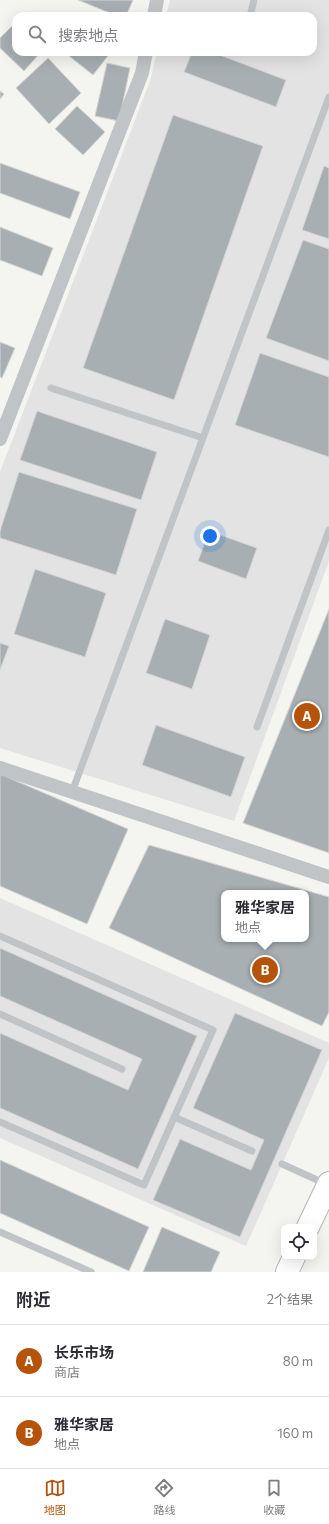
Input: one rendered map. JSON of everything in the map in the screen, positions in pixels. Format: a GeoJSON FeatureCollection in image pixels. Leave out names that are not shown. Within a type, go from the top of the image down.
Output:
{"type":"FeatureCollection","features":[{"type":"Feature","properties":{"kind":"main road"},"geometry":{"type":"LineString","coordinates":[[309,1224],[329,1184]]}},
{"type":"Feature","properties":{"kind":"main road"},"geometry":{"type":"LineString","coordinates":[[287,1272],[293,1260]]}},
{"type":"Feature","properties":{"kind":"street"},"geometry":{"type":"LineString","coordinates":[[155,12],[157,0]]}},
{"type":"Feature","properties":{"kind":"street"},"geometry":{"type":"LineString","coordinates":[[0,439],[142,73],[145,56]]}},
{"type":"Feature","properties":{"kind":"street"},"geometry":{"type":"LineString","coordinates":[[0,768],[329,877]]}},
{"type":"Feature","properties":{"kind":"lane"},"geometry":{"type":"LineString","coordinates":[[251,12],[254,0]]}},
{"type":"Feature","properties":{"kind":"lane"},"geometry":{"type":"LineString","coordinates":[[72,792],[329,97]]}},
{"type":"Feature","properties":{"kind":"lane"},"geometry":{"type":"LineString","coordinates":[[52,388],[203,438]]}},
{"type":"Feature","properties":{"kind":"lane"},"geometry":{"type":"LineString","coordinates":[[257,727],[329,530]]}},
{"type":"Feature","properties":{"kind":"lane"},"geometry":{"type":"LineString","coordinates":[[0,936],[213,1030],[144,1186],[0,1122]]}},
{"type":"Feature","properties":{"kind":"lane"},"geometry":{"type":"LineString","coordinates":[[0,1014],[122,1069]]}},
{"type":"Feature","properties":{"kind":"lane"},"geometry":{"type":"LineString","coordinates":[[174,1117],[252,1151]]}},
{"type":"Feature","properties":{"kind":"lane"},"geometry":{"type":"LineString","coordinates":[[282,1164],[329,1184]]}},
{"type":"Feature","properties":{"kind":"lane"},"geometry":{"type":"LineString","coordinates":[[0,1232],[91,1272]]}},
{"type":"Feature","properties":{"kind":"shaded area"},"geometry":{"type":"Polygon","coordinates":[[[170,0],[329,0],[329,561],[234,821],[0,748],[0,472],[150,81],[156,56],[317,56],[317,12],[167,12],[170,0]]]}},
{"type":"Feature","properties":{"kind":"shaded area"},"geometry":{"type":"Polygon","coordinates":[[[0,898],[329,1043],[329,1058],[246,1246],[0,1138],[0,898]]]}},
{"type":"Feature","properties":{"kind":"building"},"geometry":{"type":"Polygon","coordinates":[[[78,0],[133,0],[128,12],[107,12],[78,0]]]}},
{"type":"Feature","properties":{"kind":"building"},"geometry":{"type":"Polygon","coordinates":[[[12,26],[12,56],[37,56],[24,71],[0,48],[0,38],[12,26]]]}},
{"type":"Feature","properties":{"kind":"building"},"geometry":{"type":"Polygon","coordinates":[[[69,56],[108,56],[93,75],[69,56]]]}},
{"type":"Feature","properties":{"kind":"building"},"geometry":{"type":"Polygon","coordinates":[[[190,56],[223,56],[286,80],[276,107],[184,72],[190,56]]]}},
{"type":"Feature","properties":{"kind":"building"},"geometry":{"type":"Polygon","coordinates":[[[48,58],[81,93],[49,124],[16,88],[48,58]]]}},
{"type":"Feature","properties":{"kind":"building"},"geometry":{"type":"Polygon","coordinates":[[[107,63],[130,68],[119,121],[95,116],[107,63]]]}},
{"type":"Feature","properties":{"kind":"building"},"geometry":{"type":"Polygon","coordinates":[[[0,91],[4,94],[0,99],[0,91]]]}},
{"type":"Feature","properties":{"kind":"building"},"geometry":{"type":"Polygon","coordinates":[[[77,106],[105,132],[83,155],[55,129],[77,106]]]}},
{"type":"Feature","properties":{"kind":"building"},"geometry":{"type":"Polygon","coordinates":[[[173,115],[263,146],[174,400],[83,368],[173,115]]]}},
{"type":"Feature","properties":{"kind":"building"},"geometry":{"type":"Polygon","coordinates":[[[0,163],[80,192],[70,219],[0,193],[0,163]]]}},
{"type":"Feature","properties":{"kind":"building"},"geometry":{"type":"Polygon","coordinates":[[[324,166],[329,168],[329,239],[302,230],[324,166]]]}},
{"type":"Feature","properties":{"kind":"building"},"geometry":{"type":"Polygon","coordinates":[[[0,227],[53,248],[42,276],[0,260],[0,227]]]}},
{"type":"Feature","properties":{"kind":"building"},"geometry":{"type":"Polygon","coordinates":[[[303,240],[329,249],[329,361],[266,338],[303,240]]]}},
{"type":"Feature","properties":{"kind":"building"},"geometry":{"type":"Polygon","coordinates":[[[0,342],[15,348],[2,378],[0,377],[0,342]]]}},
{"type":"Feature","properties":{"kind":"building"},"geometry":{"type":"Polygon","coordinates":[[[260,353],[329,377],[329,457],[235,425],[260,353]]]}},
{"type":"Feature","properties":{"kind":"building"},"geometry":{"type":"Polygon","coordinates":[[[37,411],[157,452],[141,500],[20,460],[37,411]]]}},
{"type":"Feature","properties":{"kind":"building"},"geometry":{"type":"Polygon","coordinates":[[[19,472],[137,509],[116,575],[0,538],[0,531],[19,472]]]}},
{"type":"Feature","properties":{"kind":"building"},"geometry":{"type":"Polygon","coordinates":[[[209,531],[257,548],[246,579],[198,561],[209,531]]]}},
{"type":"Feature","properties":{"kind":"building"},"geometry":{"type":"Polygon","coordinates":[[[35,569],[106,593],[85,657],[14,634],[35,569]]]}},
{"type":"Feature","properties":{"kind":"building"},"geometry":{"type":"Polygon","coordinates":[[[329,609],[329,853],[243,823],[329,609]]]}},
{"type":"Feature","properties":{"kind":"building"},"geometry":{"type":"Polygon","coordinates":[[[165,619],[210,635],[192,689],[146,673],[165,619]]]}},
{"type":"Feature","properties":{"kind":"building"},"geometry":{"type":"Polygon","coordinates":[[[0,643],[9,646],[0,670],[0,643]]]}},
{"type":"Feature","properties":{"kind":"building"},"geometry":{"type":"Polygon","coordinates":[[[156,725],[245,757],[231,797],[142,765],[156,725]]]}},
{"type":"Feature","properties":{"kind":"building"},"geometry":{"type":"Polygon","coordinates":[[[0,774],[128,829],[87,924],[0,886],[0,774]]]}},
{"type":"Feature","properties":{"kind":"building"},"geometry":{"type":"Polygon","coordinates":[[[149,845],[305,890],[221,890],[221,942],[309,942],[309,891],[329,897],[329,1012],[322,1026],[109,928],[149,845]]]}},
{"type":"Feature","properties":{"kind":"building"},"geometry":{"type":"Polygon","coordinates":[[[0,948],[197,1036],[138,1169],[0,1108],[0,1033],[128,1090],[142,1059],[0,996],[0,948]]]}},
{"type":"Feature","properties":{"kind":"building"},"geometry":{"type":"Polygon","coordinates":[[[235,1013],[322,1050],[240,1237],[153,1200],[180,1139],[251,1170],[264,1140],[193,1108],[235,1013]]]}},
{"type":"Feature","properties":{"kind":"building"},"geometry":{"type":"Polygon","coordinates":[[[0,1160],[149,1227],[129,1271],[0,1213],[0,1160]]]}},
{"type":"Feature","properties":{"kind":"building"},"geometry":{"type":"Polygon","coordinates":[[[162,1227],[220,1252],[211,1272],[143,1272],[162,1227]]]}},
{"type":"Feature","properties":{"kind":"place","name":"长乐市场"},"geometry":{"type":"Point","coordinates":[307,716]}},
{"type":"Feature","properties":{"kind":"place","name":"雅华家居"},"geometry":{"type":"Point","coordinates":[265,970]}}]}
